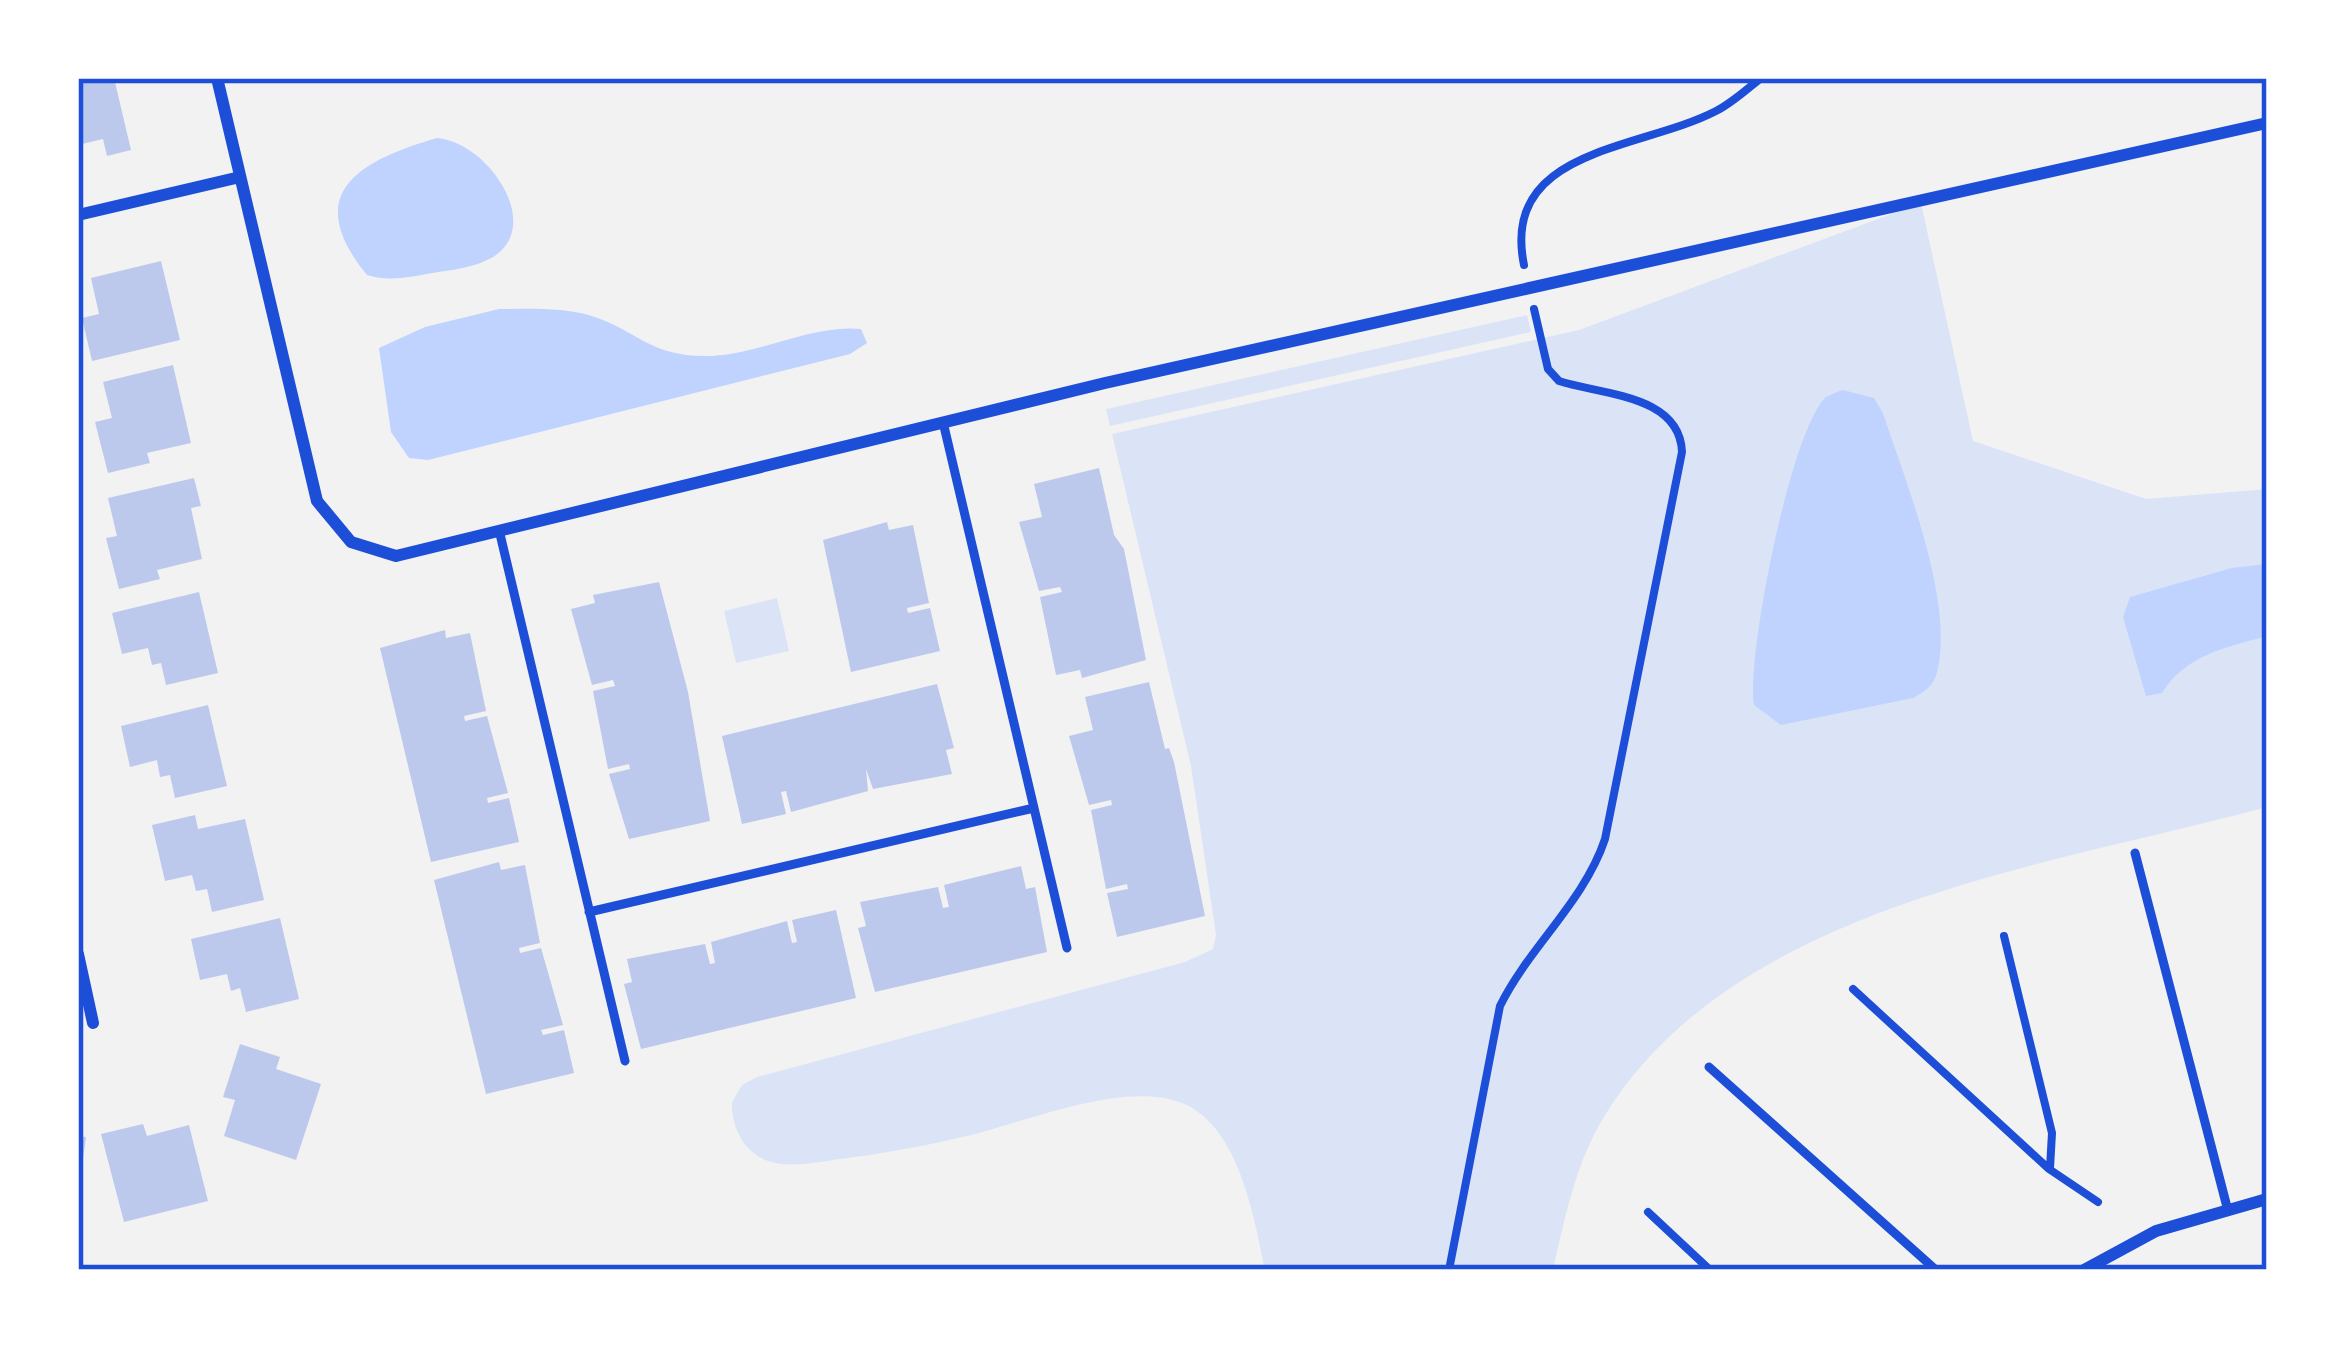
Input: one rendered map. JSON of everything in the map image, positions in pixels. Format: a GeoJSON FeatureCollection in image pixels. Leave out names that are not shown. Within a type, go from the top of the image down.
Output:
{"type":"FeatureCollection","features":[{"type":"Feature","properties":{"kind":"street"},"geometry":{"type":"LineString","coordinates":[[217,78],[310,481],[328,520],[356,545],[386,555],[420,553],[943,422],[2267,123]]}},
{"type":"Feature","properties":{"kind":"street"},"geometry":{"type":"LineString","coordinates":[[78,215],[240,177]]}},
{"type":"Feature","properties":{"kind":"street"},"geometry":{"type":"LineString","coordinates":[[78,954],[93,1023]]}},
{"type":"Feature","properties":{"kind":"street"},"geometry":{"type":"LineString","coordinates":[[2084,1270],[2156,1231],[2267,1199]]}},
{"type":"Feature","properties":{"kind":"lane"},"geometry":{"type":"LineString","coordinates":[[943,422],[1067,948]]}},
{"type":"Feature","properties":{"kind":"lane"},"geometry":{"type":"LineString","coordinates":[[500,534],[625,1061]]}},
{"type":"Feature","properties":{"kind":"lane"},"geometry":{"type":"LineString","coordinates":[[589,912],[1034,808]]}},
{"type":"Feature","properties":{"kind":"lane"},"geometry":{"type":"LineString","coordinates":[[2135,853],[2227,1208]]}},
{"type":"Feature","properties":{"kind":"lane"},"geometry":{"type":"LineString","coordinates":[[1709,1067],[1936,1270]]}},
{"type":"Feature","properties":{"kind":"path"},"geometry":{"type":"LineString","coordinates":[[1521,247],[1524,208],[1560,170],[1718,111],[1761,78]]}},
{"type":"Feature","properties":{"kind":"path"},"geometry":{"type":"LineString","coordinates":[[1449,1270],[1499,1006],[1518,968],[1584,886],[1605,839],[1682,452],[1682,434],[1661,409],[1559,380],[1548,369],[1539,335]]}},
{"type":"Feature","properties":{"kind":"path"},"geometry":{"type":"LineString","coordinates":[[2004,936],[2053,1133],[2049,1168]]}},
{"type":"Feature","properties":{"kind":"path"},"geometry":{"type":"LineString","coordinates":[[1852,988],[2049,1168],[2098,1202]]}},
{"type":"Feature","properties":{"kind":"path"},"geometry":{"type":"LineString","coordinates":[[1648,1212],[1710,1270]]}},
{"type":"Feature","properties":{"kind":"shaded area"},"geometry":{"type":"Polygon","coordinates":[[[1921,203],[1973,441],[2146,499],[2267,489],[2267,807],[1995,875],[1903,904],[1814,941],[1733,986],[1662,1044],[1605,1115],[1579,1171],[1553,1270],[1265,1270],[1249,1200],[1230,1152],[1201,1115],[1182,1103],[1158,1097],[1101,1100],[943,1141],[808,1164],[766,1160],[749,1149],[734,1123],[732,1102],[742,1085],[757,1077],[1185,962],[1213,949],[1216,935],[1191,766],[1112,434],[1579,330],[1921,203]]]}},
{"type":"Feature","properties":{"kind":"shaded area"},"geometry":{"type":"Polygon","coordinates":[[[1527,315],[1531,332],[1110,426],[1106,409],[1527,315]]]}},
{"type":"Feature","properties":{"kind":"shaded area"},"geometry":{"type":"Polygon","coordinates":[[[777,598],[789,651],[736,663],[724,611],[777,598]]]}},
{"type":"Feature","properties":{"kind":"water"},"geometry":{"type":"Polygon","coordinates":[[[437,138],[474,153],[490,168],[511,205],[509,241],[496,255],[465,267],[399,278],[367,275],[347,246],[339,222],[339,201],[364,169],[437,138]]]}},
{"type":"Feature","properties":{"kind":"water"},"geometry":{"type":"Polygon","coordinates":[[[499,309],[581,313],[686,355],[725,355],[842,329],[861,329],[867,343],[850,354],[428,460],[409,458],[391,432],[379,348],[425,327],[499,309]]]}},
{"type":"Feature","properties":{"kind":"water"},"geometry":{"type":"Polygon","coordinates":[[[1843,390],[1874,398],[1903,472],[1934,577],[1941,643],[1937,672],[1931,685],[1913,698],[1781,725],[1754,705],[1764,595],[1799,452],[1826,397],[1843,390]]]}},
{"type":"Feature","properties":{"kind":"water"},"geometry":{"type":"Polygon","coordinates":[[[2267,564],[2267,636],[2208,654],[2183,669],[2162,693],[2146,696],[2123,617],[2130,597],[2232,568],[2267,564]]]}},
{"type":"Feature","properties":{"kind":"building"},"geometry":{"type":"Polygon","coordinates":[[[78,78],[114,78],[131,150],[107,156],[103,139],[78,145],[78,78]]]}},
{"type":"Feature","properties":{"kind":"building"},"geometry":{"type":"Polygon","coordinates":[[[161,261],[180,340],[92,361],[82,318],[99,314],[91,278],[161,261]]]}},
{"type":"Feature","properties":{"kind":"building"},"geometry":{"type":"Polygon","coordinates":[[[173,365],[191,443],[147,453],[150,463],[108,473],[95,422],[112,418],[103,382],[173,365]]]}},
{"type":"Feature","properties":{"kind":"building"},"geometry":{"type":"Polygon","coordinates":[[[1099,468],[1114,535],[1124,549],[1146,660],[1082,678],[1080,670],[1056,675],[1040,597],[1062,592],[1060,587],[1039,591],[1019,522],[1042,517],[1034,484],[1099,468]]]}},
{"type":"Feature","properties":{"kind":"building"},"geometry":{"type":"Polygon","coordinates":[[[194,478],[201,506],[191,508],[202,559],[157,570],[160,579],[119,589],[106,538],[117,536],[108,498],[194,478]]]}},
{"type":"Feature","properties":{"kind":"building"},"geometry":{"type":"Polygon","coordinates":[[[887,522],[889,530],[913,525],[929,603],[907,608],[908,613],[930,608],[940,651],[851,672],[823,540],[887,522]]]}},
{"type":"Feature","properties":{"kind":"building"},"geometry":{"type":"Polygon","coordinates":[[[659,582],[688,692],[710,821],[629,839],[609,774],[630,769],[629,764],[608,769],[593,691],[615,686],[613,680],[592,685],[571,609],[595,603],[593,595],[659,582]]]}},
{"type":"Feature","properties":{"kind":"building"},"geometry":{"type":"Polygon","coordinates":[[[199,592],[218,673],[166,685],[161,663],[152,665],[148,648],[122,654],[112,613],[199,592]]]}},
{"type":"Feature","properties":{"kind":"building"},"geometry":{"type":"Polygon","coordinates":[[[445,630],[446,638],[470,633],[486,711],[464,716],[465,721],[487,716],[508,793],[487,798],[488,803],[509,798],[519,842],[431,862],[380,648],[445,630]]]}},
{"type":"Feature","properties":{"kind":"building"},"geometry":{"type":"Polygon","coordinates":[[[1149,682],[1165,749],[1169,748],[1174,762],[1205,916],[1117,937],[1107,893],[1128,889],[1127,884],[1106,889],[1091,810],[1112,805],[1111,800],[1089,805],[1069,736],[1093,730],[1085,697],[1149,682]]]}},
{"type":"Feature","properties":{"kind":"building"},"geometry":{"type":"Polygon","coordinates":[[[937,684],[954,748],[946,750],[952,774],[873,789],[866,769],[868,791],[791,812],[786,791],[781,792],[786,814],[742,824],[722,736],[937,684]]]}},
{"type":"Feature","properties":{"kind":"building"},"geometry":{"type":"Polygon","coordinates":[[[208,705],[227,786],[175,798],[170,775],[160,777],[157,760],[130,767],[121,726],[208,705]]]}},
{"type":"Feature","properties":{"kind":"building"},"geometry":{"type":"Polygon","coordinates":[[[195,815],[198,829],[245,819],[264,900],[212,912],[207,889],[196,891],[192,875],[165,881],[152,825],[195,815]]]}},
{"type":"Feature","properties":{"kind":"building"},"geometry":{"type":"Polygon","coordinates":[[[499,862],[501,870],[525,865],[540,943],[519,948],[520,953],[541,948],[563,1025],[541,1030],[543,1035],[564,1030],[574,1073],[486,1094],[434,880],[499,862]]]}},
{"type":"Feature","properties":{"kind":"building"},"geometry":{"type":"Polygon","coordinates":[[[1021,866],[1026,889],[1035,887],[1047,952],[875,992],[858,928],[866,926],[860,902],[938,887],[943,908],[949,907],[944,885],[1021,866]]]}},
{"type":"Feature","properties":{"kind":"building"},"geometry":{"type":"Polygon","coordinates":[[[836,910],[856,998],[641,1049],[624,984],[632,982],[627,959],[705,944],[710,964],[715,963],[711,942],[787,921],[792,943],[797,942],[792,920],[836,910]]]}},
{"type":"Feature","properties":{"kind":"building"},"geometry":{"type":"Polygon","coordinates":[[[280,918],[299,999],[246,1012],[240,988],[231,991],[227,974],[200,980],[191,939],[280,918]]]}},
{"type":"Feature","properties":{"kind":"building"},"geometry":{"type":"Polygon","coordinates":[[[240,1044],[280,1057],[276,1069],[321,1084],[296,1160],[224,1136],[235,1100],[223,1097],[240,1044]]]}},
{"type":"Feature","properties":{"kind":"building"},"geometry":{"type":"Polygon","coordinates":[[[143,1124],[147,1136],[189,1125],[208,1201],[124,1222],[101,1134],[143,1124]]]}},
{"type":"Feature","properties":{"kind":"building"},"geometry":{"type":"Polygon","coordinates":[[[78,1136],[86,1137],[81,1173],[78,1173],[78,1136]]]}}]}
